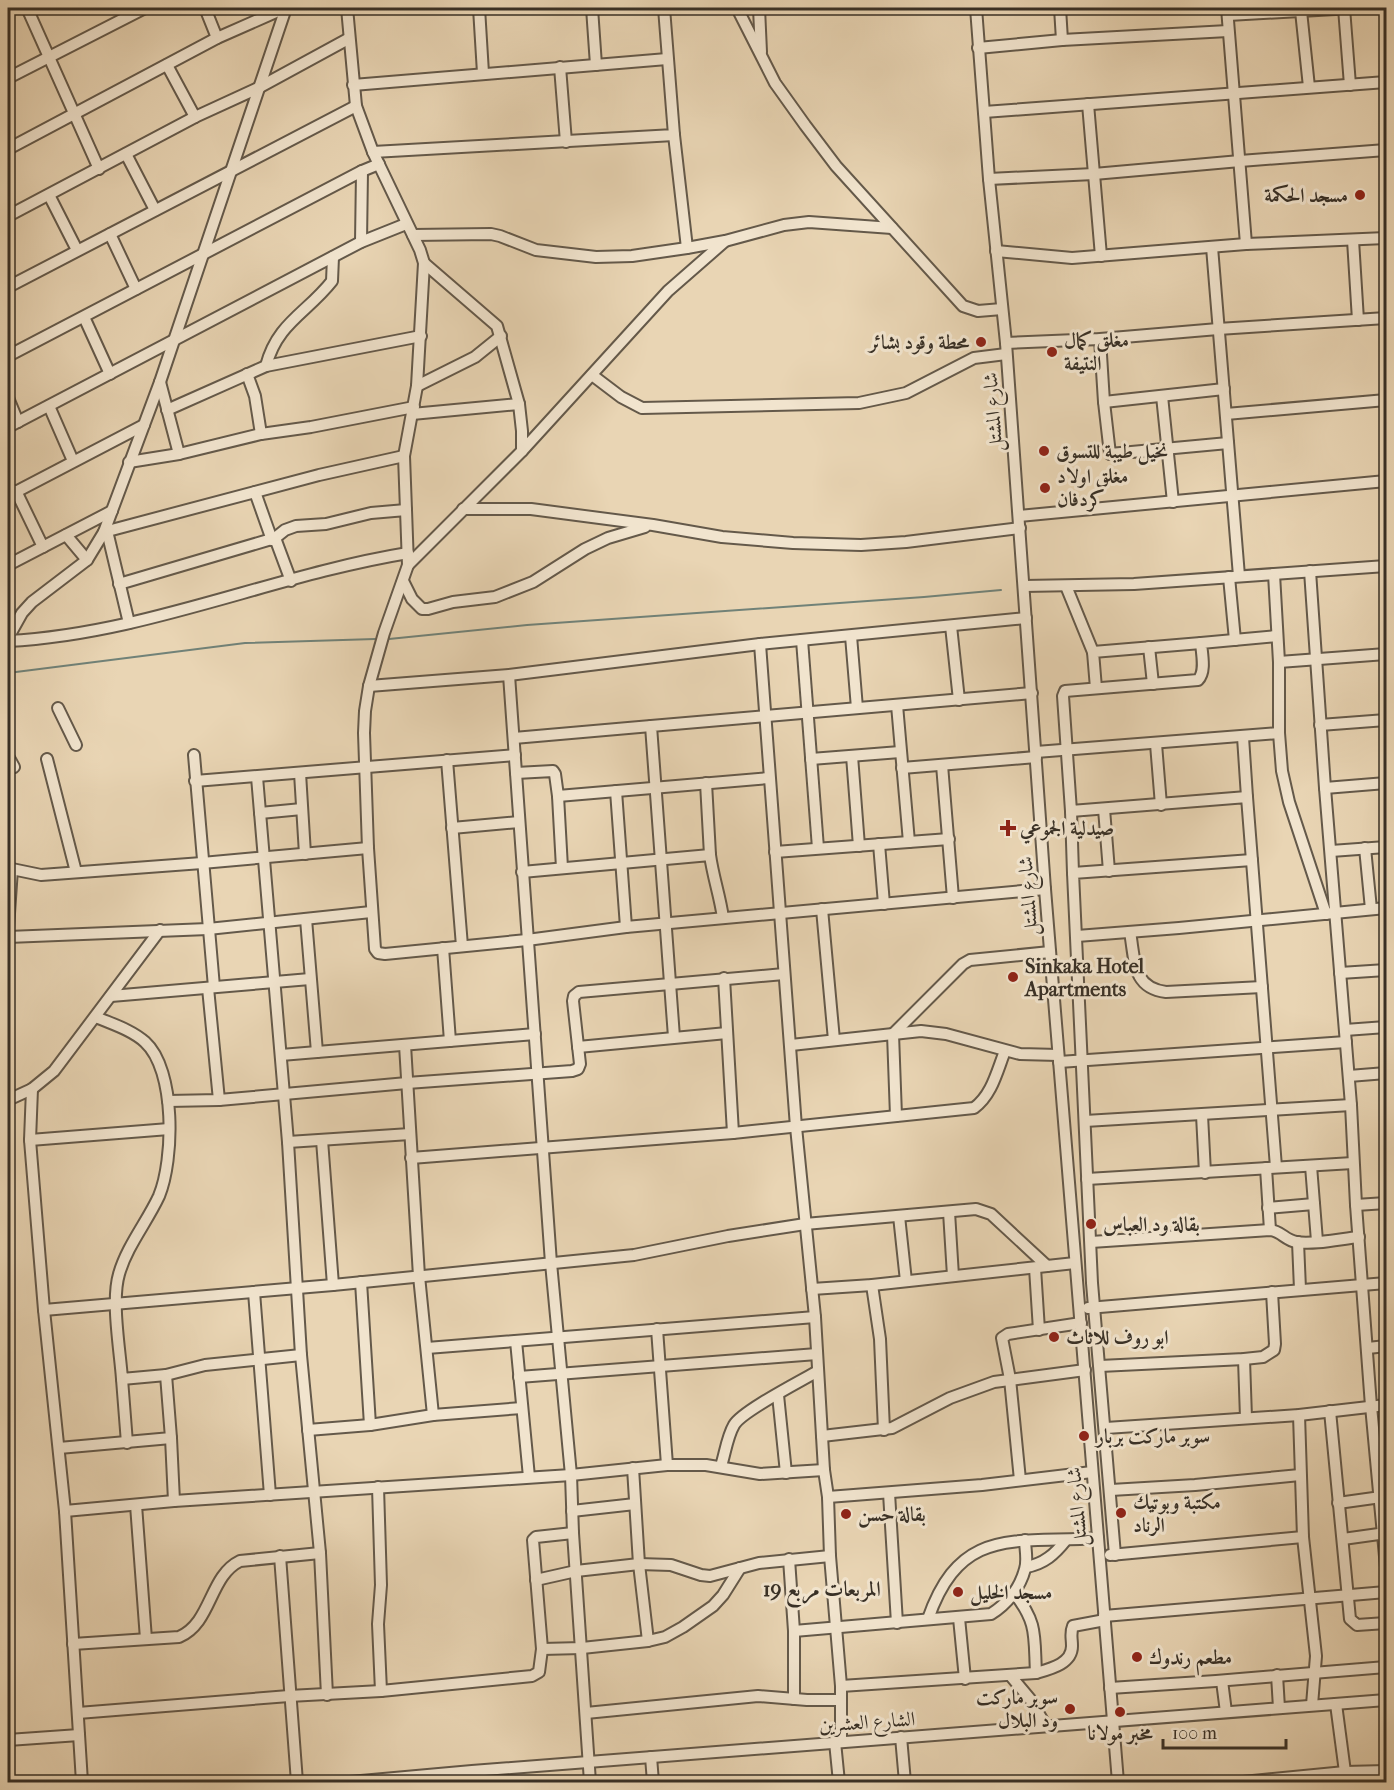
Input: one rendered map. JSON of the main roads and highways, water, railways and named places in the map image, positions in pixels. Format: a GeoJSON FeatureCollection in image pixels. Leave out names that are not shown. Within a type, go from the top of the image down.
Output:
{"type":"FeatureCollection","features":[{"type":"Feature","properties":{"kind":"waterway"},"geometry":{"type":"LineString","coordinates":[[389,639],[527,625],[1001,590]]}},
{"type":"Feature","properties":{"kind":"waterway"},"geometry":{"type":"LineString","coordinates":[[8,673],[245,643],[375,639]]}},
{"type":"Feature","properties":{"kind":"place","name":"مسجد الحكمة"},"geometry":{"type":"Point","coordinates":[1360,195]}},
{"type":"Feature","properties":{"kind":"place","name":"محطة وقود بشائر"},"geometry":{"type":"Point","coordinates":[981,342]}},
{"type":"Feature","properties":{"kind":"place","name":"مغلق كمال النتيفة"},"geometry":{"type":"Point","coordinates":[1052,352]}},
{"type":"Feature","properties":{"kind":"place","name":"نخيل طيبة للتسوق"},"geometry":{"type":"Point","coordinates":[1044,451]}},
{"type":"Feature","properties":{"kind":"place","name":"مغلق اولاد كردفان"},"geometry":{"type":"Point","coordinates":[1045,488]}},
{"type":"Feature","properties":{"kind":"place","name":"صيدلية الجموعي"},"geometry":{"type":"Point","coordinates":[1008,828]}},
{"type":"Feature","properties":{"kind":"place","name":"Sinkaka Hotel Apartments"},"geometry":{"type":"Point","coordinates":[1013,977]}},
{"type":"Feature","properties":{"kind":"place","name":"بقالة ود العباس"},"geometry":{"type":"Point","coordinates":[1091,1224]}},
{"type":"Feature","properties":{"kind":"place","name":"ابو روف للاثاث"},"geometry":{"type":"Point","coordinates":[1054,1337]}},
{"type":"Feature","properties":{"kind":"place","name":"سوبر ماركت بربار"},"geometry":{"type":"Point","coordinates":[1084,1436]}},
{"type":"Feature","properties":{"kind":"place","name":"مكتبة وبوتيك الرناد"},"geometry":{"type":"Point","coordinates":[1121,1513]}},
{"type":"Feature","properties":{"kind":"place","name":"بقالة حسن"},"geometry":{"type":"Point","coordinates":[846,1514]}},
{"type":"Feature","properties":{"kind":"place","name":"مسجد الخليل"},"geometry":{"type":"Point","coordinates":[958,1592]}},
{"type":"Feature","properties":{"kind":"place","name":"مطعم رندوك"},"geometry":{"type":"Point","coordinates":[1137,1657]}},
{"type":"Feature","properties":{"kind":"place","name":"سوبر ماركت ود البلال"},"geometry":{"type":"Point","coordinates":[1070,1709]}},
{"type":"Feature","properties":{"kind":"place","name":"مخبر مولانا"},"geometry":{"type":"Point","coordinates":[1120,1712]}},
{"type":"Feature","properties":{"kind":"district","name":"المربعات مربع 19"},"geometry":{"type":"Point","coordinates":[822,1589]}}]}
